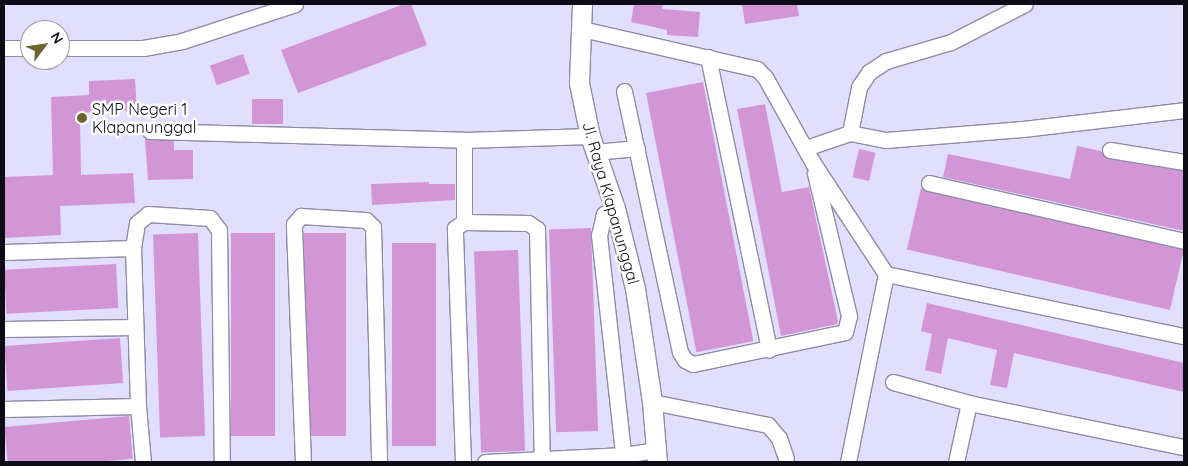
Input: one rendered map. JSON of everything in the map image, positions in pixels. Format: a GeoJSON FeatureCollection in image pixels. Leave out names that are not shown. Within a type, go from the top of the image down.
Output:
{"type":"FeatureCollection","features":[{"type":"Feature","properties":{"kind":"street"},"geometry":{"type":"LineString","coordinates":[[70,48],[143,48],[182,41],[295,4]]}},
{"type":"Feature","properties":{"kind":"street","name":"Jl. Raya Klapanunggal"},"geometry":{"type":"LineString","coordinates":[[582,4],[579,82],[592,144],[615,208],[635,288],[652,402],[656,456]]}},
{"type":"Feature","properties":{"kind":"street"},"geometry":{"type":"LineString","coordinates":[[850,133],[859,88],[869,72],[886,61],[951,42],[1025,4]]}},
{"type":"Feature","properties":{"kind":"street"},"geometry":{"type":"LineString","coordinates":[[582,29],[749,65],[765,77],[813,163],[886,274],[848,462]]}},
{"type":"Feature","properties":{"kind":"street"},"geometry":{"type":"LineString","coordinates":[[4,48],[20,48]]}},
{"type":"Feature","properties":{"kind":"street"},"geometry":{"type":"LineString","coordinates":[[708,56],[769,350]]}},
{"type":"Feature","properties":{"kind":"street"},"geometry":{"type":"LineString","coordinates":[[624,91],[680,352],[685,360],[693,364],[841,334],[848,327],[849,316],[813,163]]}},
{"type":"Feature","properties":{"kind":"street"},"geometry":{"type":"LineString","coordinates":[[806,148],[850,133],[886,140],[1024,129],[1184,110]]}},
{"type":"Feature","properties":{"kind":"street"},"geometry":{"type":"LineString","coordinates":[[150,131],[592,144],[637,148]]}},
{"type":"Feature","properties":{"kind":"street"},"geometry":{"type":"LineString","coordinates":[[464,140],[464,222]]}},
{"type":"Feature","properties":{"kind":"street"},"geometry":{"type":"LineString","coordinates":[[1110,150],[1184,162]]}},
{"type":"Feature","properties":{"kind":"street"},"geometry":{"type":"LineString","coordinates":[[929,183],[1184,241]]}},
{"type":"Feature","properties":{"kind":"street"},"geometry":{"type":"LineString","coordinates":[[615,208],[604,214],[600,222],[599,236],[624,459]]}},
{"type":"Feature","properties":{"kind":"street"},"geometry":{"type":"LineString","coordinates":[[143,462],[138,406],[134,248],[137,223],[148,214],[210,218],[217,224],[222,462]]}},
{"type":"Feature","properties":{"kind":"street"},"geometry":{"type":"LineString","coordinates":[[303,462],[294,224],[302,216],[366,220],[373,227],[379,462]]}},
{"type":"Feature","properties":{"kind":"street"},"geometry":{"type":"LineString","coordinates":[[463,462],[455,228],[464,222],[528,223],[537,229],[542,461]]}},
{"type":"Feature","properties":{"kind":"street"},"geometry":{"type":"LineString","coordinates":[[4,252],[134,248]]}},
{"type":"Feature","properties":{"kind":"street"},"geometry":{"type":"LineString","coordinates":[[886,274],[1184,336]]}},
{"type":"Feature","properties":{"kind":"street"},"geometry":{"type":"LineString","coordinates":[[4,329],[135,327]]}},
{"type":"Feature","properties":{"kind":"street"},"geometry":{"type":"LineString","coordinates":[[893,382],[970,403],[1184,447]]}},
{"type":"Feature","properties":{"kind":"street"},"geometry":{"type":"LineString","coordinates":[[652,402],[768,425],[779,438],[788,461]]}},
{"type":"Feature","properties":{"kind":"street"},"geometry":{"type":"LineString","coordinates":[[956,462],[970,403]]}},
{"type":"Feature","properties":{"kind":"street"},"geometry":{"type":"LineString","coordinates":[[4,409],[138,406]]}},
{"type":"Feature","properties":{"kind":"street"},"geometry":{"type":"LineString","coordinates":[[485,462],[624,459],[656,456]]}},
{"type":"Feature","properties":{"kind":"building"},"geometry":{"type":"Polygon","coordinates":[[[404,4],[411,4],[427,45],[298,93],[281,50],[404,4]]]}},
{"type":"Feature","properties":{"kind":"building"},"geometry":{"type":"Polygon","coordinates":[[[634,4],[663,4],[662,9],[700,12],[698,37],[667,35],[667,30],[631,22],[634,4]]]}},
{"type":"Feature","properties":{"kind":"building"},"geometry":{"type":"Polygon","coordinates":[[[742,4],[797,4],[799,16],[745,24],[742,4]]]}},
{"type":"Feature","properties":{"kind":"building"},"geometry":{"type":"Polygon","coordinates":[[[243,54],[250,74],[217,85],[210,65],[243,54]]]}},
{"type":"Feature","properties":{"kind":"building"},"geometry":{"type":"Polygon","coordinates":[[[135,79],[137,110],[80,113],[81,175],[133,173],[135,203],[60,206],[61,235],[4,238],[4,177],[53,175],[51,97],[89,95],[89,81],[135,79]]]}},
{"type":"Feature","properties":{"kind":"building"},"geometry":{"type":"Polygon","coordinates":[[[703,82],[753,341],[696,352],[646,93],[703,82]]]}},
{"type":"Feature","properties":{"kind":"building"},"geometry":{"type":"Polygon","coordinates":[[[252,99],[283,99],[283,124],[252,124],[252,99]]]}},
{"type":"Feature","properties":{"kind":"building"},"geometry":{"type":"Polygon","coordinates":[[[765,104],[782,192],[809,187],[838,321],[837,324],[781,336],[737,109],[765,104]]]}},
{"type":"Feature","properties":{"kind":"building"},"geometry":{"type":"Polygon","coordinates":[[[145,139],[174,141],[174,150],[193,150],[193,179],[148,180],[145,139]]]}},
{"type":"Feature","properties":{"kind":"building"},"geometry":{"type":"Polygon","coordinates":[[[1077,146],[1101,151],[1108,159],[1184,171],[1184,231],[943,177],[948,154],[1070,179],[1077,146]]]}},
{"type":"Feature","properties":{"kind":"building"},"geometry":{"type":"Polygon","coordinates":[[[859,149],[876,153],[869,181],[852,177],[859,149]]]}},
{"type":"Feature","properties":{"kind":"building"},"geometry":{"type":"Polygon","coordinates":[[[429,182],[429,184],[455,184],[455,200],[372,205],[371,184],[429,182]]]}},
{"type":"Feature","properties":{"kind":"building"},"geometry":{"type":"Polygon","coordinates":[[[921,188],[1184,249],[1170,310],[907,249],[921,188]]]}},
{"type":"Feature","properties":{"kind":"building"},"geometry":{"type":"Polygon","coordinates":[[[591,228],[598,431],[556,432],[549,229],[591,228]]]}},
{"type":"Feature","properties":{"kind":"building"},"geometry":{"type":"Polygon","coordinates":[[[198,233],[205,436],[160,437],[153,235],[198,233]]]}},
{"type":"Feature","properties":{"kind":"building"},"geometry":{"type":"Polygon","coordinates":[[[231,233],[275,233],[275,436],[231,436],[231,233]]]}},
{"type":"Feature","properties":{"kind":"building"},"geometry":{"type":"Polygon","coordinates":[[[304,233],[346,233],[346,436],[304,436],[304,233]]]}},
{"type":"Feature","properties":{"kind":"building"},"geometry":{"type":"Polygon","coordinates":[[[392,243],[436,243],[436,446],[392,446],[392,243]]]}},
{"type":"Feature","properties":{"kind":"building"},"geometry":{"type":"Polygon","coordinates":[[[518,250],[525,451],[481,452],[474,252],[518,250]]]}},
{"type":"Feature","properties":{"kind":"building"},"geometry":{"type":"Polygon","coordinates":[[[116,264],[118,308],[6,314],[4,270],[116,264]]]}},
{"type":"Feature","properties":{"kind":"building"},"geometry":{"type":"Polygon","coordinates":[[[927,303],[1184,363],[1184,392],[1014,353],[1007,388],[990,385],[997,350],[948,338],[941,374],[925,370],[932,334],[921,331],[927,303]]]}},
{"type":"Feature","properties":{"kind":"building"},"geometry":{"type":"Polygon","coordinates":[[[120,338],[123,383],[7,391],[4,346],[120,338]]]}},
{"type":"Feature","properties":{"kind":"building"},"geometry":{"type":"Polygon","coordinates":[[[129,416],[133,459],[97,462],[8,462],[4,427],[129,416]]]}},
{"type":"Feature","properties":{"kind":"place","name":"SMP Negeri 1 Klapanunggal"},"geometry":{"type":"Point","coordinates":[82,118]}}]}
